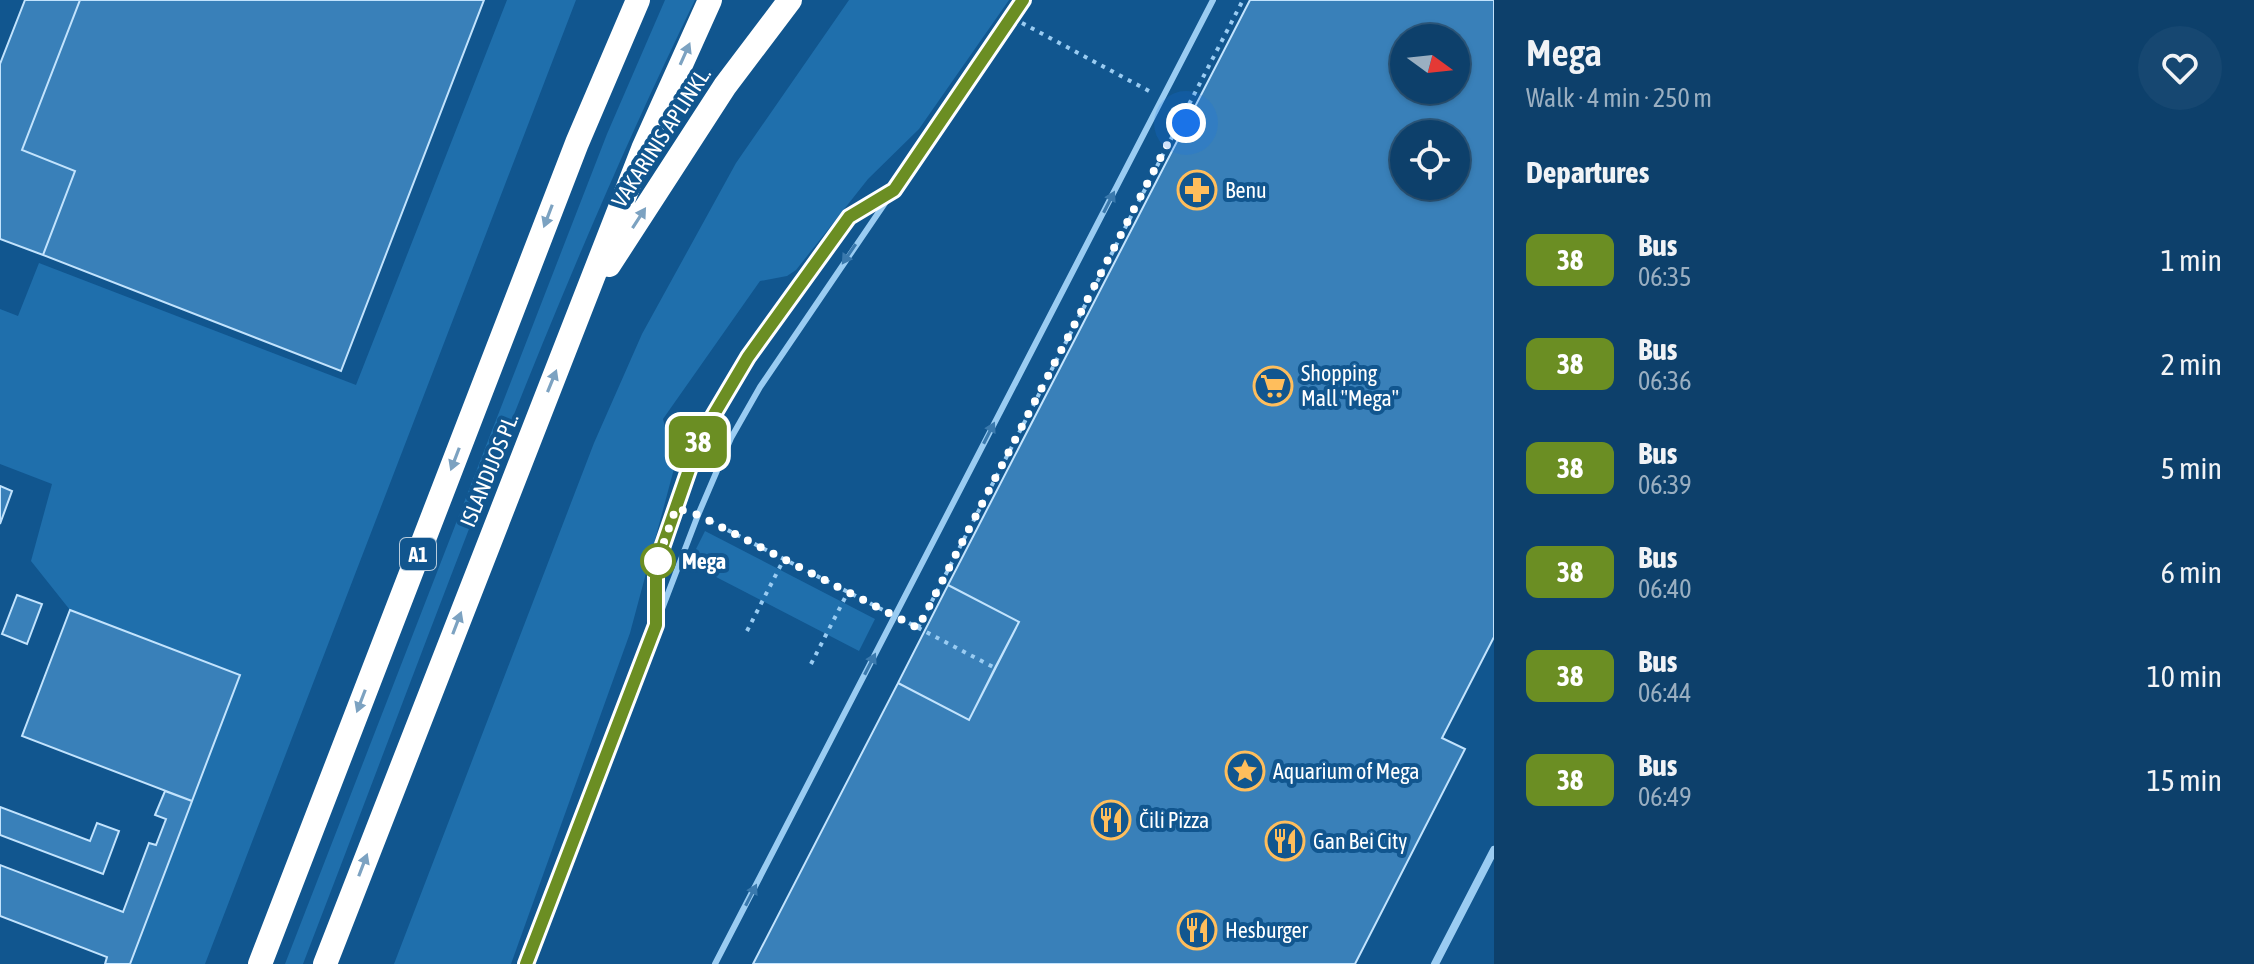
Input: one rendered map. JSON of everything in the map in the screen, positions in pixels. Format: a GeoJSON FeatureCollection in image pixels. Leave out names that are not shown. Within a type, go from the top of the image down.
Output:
{"type":"FeatureCollection","features":[{"type":"Feature","properties":{"kind":"highway"},"geometry":{"type":"LineString","coordinates":[[577,143],[620,0]]}},
{"type":"Feature","properties":{"kind":"highway","name":"ISLANDIJOS PL."},"geometry":{"type":"LineString","coordinates":[[260,964],[577,143],[638,0]]}},
{"type":"Feature","properties":{"kind":"highway","name":"ISLANDIJOS PL."},"geometry":{"type":"LineString","coordinates":[[327,964],[643,149],[710,0]]}},
{"type":"Feature","properties":{"kind":"highway","name":"VAKARINIS APLINKL."},"geometry":{"type":"LineString","coordinates":[[582,307],[725,86],[790,0]]}},
{"type":"Feature","properties":{"kind":"street"},"geometry":{"type":"LineString","coordinates":[[1435,964],[1494,850]]}},
{"type":"Feature","properties":{"kind":"lane"},"geometry":{"type":"LineString","coordinates":[[526,964],[698,515],[731,438],[760,387],[1023,0]]}},
{"type":"Feature","properties":{"kind":"lane"},"geometry":{"type":"LineString","coordinates":[[715,964],[1213,0]]}},
{"type":"Feature","properties":{"kind":"lane"},"geometry":{"type":"LineString","coordinates":[[656,625],[656,565],[700,438],[748,357],[849,217],[894,190]]}},
{"type":"Feature","properties":{"kind":"path"},"geometry":{"type":"LineString","coordinates":[[918,628],[1243,0]]}},
{"type":"Feature","properties":{"kind":"path"},"geometry":{"type":"LineString","coordinates":[[1011,17],[1162,98],[1186,123]]}},
{"type":"Feature","properties":{"kind":"path"},"geometry":{"type":"LineString","coordinates":[[698,515],[995,668]]}},
{"type":"Feature","properties":{"kind":"path"},"geometry":{"type":"LineString","coordinates":[[747,631],[784,559]]}},
{"type":"Feature","properties":{"kind":"path"},"geometry":{"type":"LineString","coordinates":[[811,664],[848,592]]}},
{"type":"Feature","properties":{"kind":"shaded area"},"geometry":{"type":"Polygon","coordinates":[[[507,0],[576,0],[205,964],[130,964],[240,676],[70,610],[31,561],[52,484],[0,464],[0,309],[18,316],[39,263],[356,385],[507,0]]]}},
{"type":"Feature","properties":{"kind":"shaded area"},"geometry":{"type":"Polygon","coordinates":[[[665,0],[695,0],[587,237],[537,357],[303,964],[285,964],[607,134],[665,0]]]}},
{"type":"Feature","properties":{"kind":"shaded area"},"geometry":{"type":"Polygon","coordinates":[[[849,0],[1009,0],[919,129],[868,179],[796,270],[787,276],[760,281],[663,419],[675,465],[630,633],[511,964],[394,964],[594,443],[642,334],[736,163],[849,0]]]}},
{"type":"Feature","properties":{"kind":"shaded area"},"geometry":{"type":"Polygon","coordinates":[[[705,531],[875,619],[859,651],[689,563],[705,531]]]}},
{"type":"Feature","properties":{"kind":"building"},"geometry":{"type":"Polygon","coordinates":[[[25,0],[80,0],[22,150],[75,171],[43,255],[0,239],[0,64],[25,0]]]}},
{"type":"Feature","properties":{"kind":"building"},"geometry":{"type":"Polygon","coordinates":[[[80,0],[484,0],[341,371],[43,255],[75,171],[22,150],[80,0]]]}},
{"type":"Feature","properties":{"kind":"building","name":"Shopping Mall \"Mega\""},"geometry":{"type":"Polygon","coordinates":[[[1250,0],[1494,0],[1494,637],[1442,738],[1465,749],[1355,964],[753,964],[898,683],[969,720],[1019,622],[948,585],[1250,0]]]}},
{"type":"Feature","properties":{"kind":"building"},"geometry":{"type":"Polygon","coordinates":[[[0,486],[12,491],[0,524],[0,486]]]}},
{"type":"Feature","properties":{"kind":"building"},"geometry":{"type":"Polygon","coordinates":[[[948,585],[1019,622],[969,720],[898,683],[948,585]]]}},
{"type":"Feature","properties":{"kind":"building"},"geometry":{"type":"Polygon","coordinates":[[[17,595],[42,604],[27,644],[2,634],[17,595]]]}},
{"type":"Feature","properties":{"kind":"building"},"geometry":{"type":"Polygon","coordinates":[[[70,610],[240,675],[192,801],[22,736],[70,610]]]}},
{"type":"Feature","properties":{"kind":"building"},"geometry":{"type":"Polygon","coordinates":[[[165,791],[192,801],[130,964],[105,964],[107,957],[0,916],[0,865],[123,912],[149,843],[156,845],[166,819],[155,815],[165,791]]]}},
{"type":"Feature","properties":{"kind":"building"},"geometry":{"type":"Polygon","coordinates":[[[0,807],[90,841],[97,823],[119,831],[103,874],[0,835],[0,807]]]}},
{"type":"Feature","properties":{"kind":"bus line","name":"38"},"geometry":{"type":"LineString","coordinates":[[526,964],[656,625],[656,565],[700,438],[748,357],[849,217],[894,190],[1023,0]]}},
{"type":"Feature","properties":{"kind":"place","name":"Benu"},"geometry":{"type":"Point","coordinates":[1197,190]}},
{"type":"Feature","properties":{"kind":"place","name":"Shopping Mall \"Mega\""},"geometry":{"type":"Point","coordinates":[1273,386]}},
{"type":"Feature","properties":{"kind":"place","name":"Mega"},"geometry":{"type":"Point","coordinates":[658,561]}},
{"type":"Feature","properties":{"kind":"place","name":"Aquarium of Mega"},"geometry":{"type":"Point","coordinates":[1245,771]}},
{"type":"Feature","properties":{"kind":"place","name":"Čili Pizza"},"geometry":{"type":"Point","coordinates":[1111,820]}},
{"type":"Feature","properties":{"kind":"place","name":"Gan Bei City"},"geometry":{"type":"Point","coordinates":[1285,841]}},
{"type":"Feature","properties":{"kind":"place","name":"Hesburger"},"geometry":{"type":"Point","coordinates":[1197,930]}},
{"type":"Feature","properties":{"kind":"route"},"geometry":{"type":"LineString","coordinates":[[658,561],[656,565],[676,508],[698,515],[918,628],[1181,118],[1186,123]]}}]}
